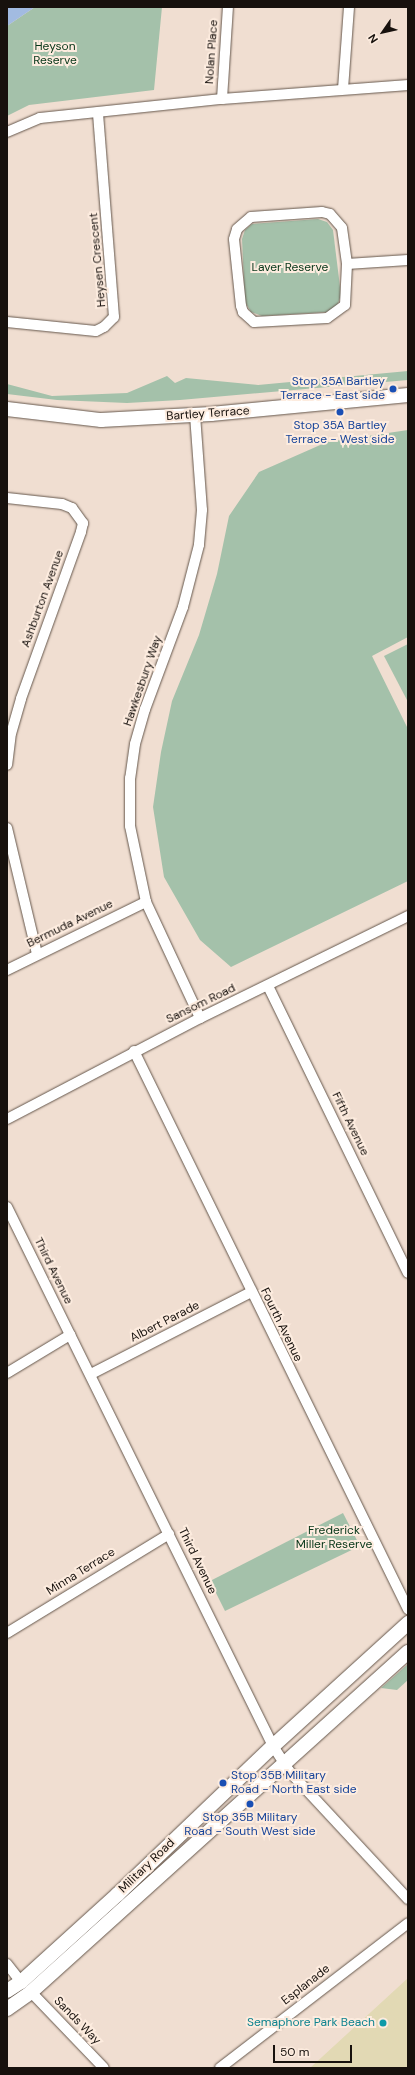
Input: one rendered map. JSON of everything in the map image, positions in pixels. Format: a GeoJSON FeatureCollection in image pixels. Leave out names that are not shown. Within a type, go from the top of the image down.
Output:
{"type":"FeatureCollection","features":[{"type":"Feature","properties":{"kind":"main road","name":"Bartley Terrace"},"geometry":{"type":"LineString","coordinates":[[7,409],[101,420],[195,415],[408,395]]}},
{"type":"Feature","properties":{"kind":"main road","name":"Military Road"},"geometry":{"type":"LineString","coordinates":[[7,1991],[21,1982],[273,1746],[408,1624]]}},
{"type":"Feature","properties":{"kind":"main road","name":"Military Road"},"geometry":{"type":"LineString","coordinates":[[7,2009],[31,1992],[284,1762],[408,1652]]}},
{"type":"Feature","properties":{"kind":"main road"},"geometry":{"type":"LineString","coordinates":[[21,1982],[31,1992]]}},
{"type":"Feature","properties":{"kind":"street","name":"Nolan Place"},"geometry":{"type":"LineString","coordinates":[[222,99],[228,7]]}},
{"type":"Feature","properties":{"kind":"street"},"geometry":{"type":"LineString","coordinates":[[343,89],[349,7]]}},
{"type":"Feature","properties":{"kind":"street"},"geometry":{"type":"LineString","coordinates":[[7,132],[40,118],[222,99],[408,85]]}},
{"type":"Feature","properties":{"kind":"street","name":"Heysen Crescent"},"geometry":{"type":"LineString","coordinates":[[7,322],[96,330],[104,327],[114,317],[98,113]]}},
{"type":"Feature","properties":{"kind":"street"},"geometry":{"type":"LineString","coordinates":[[322,212],[330,214],[342,228],[347,264],[347,300],[342,309],[335,314],[327,318],[254,322],[243,312],[241,306],[234,239],[237,229],[251,217],[322,212]]}},
{"type":"Feature","properties":{"kind":"street"},"geometry":{"type":"LineString","coordinates":[[347,264],[408,260]]}},
{"type":"Feature","properties":{"kind":"street","name":"Hawkesbury Way"},"geometry":{"type":"LineString","coordinates":[[195,415],[202,510],[198,552],[183,607],[145,709],[135,744],[130,778],[130,826],[146,902],[200,1018]]}},
{"type":"Feature","properties":{"kind":"street","name":"Ashburton Avenue"},"geometry":{"type":"LineString","coordinates":[[7,498],[62,504],[72,508],[82,523],[81,532],[21,699],[11,733],[7,765]]}},
{"type":"Feature","properties":{"kind":"street"},"geometry":{"type":"LineString","coordinates":[[7,828],[37,954]]}},
{"type":"Feature","properties":{"kind":"street","name":"Bermuda Avenue"},"geometry":{"type":"LineString","coordinates":[[7,970],[146,902]]}},
{"type":"Feature","properties":{"kind":"street","name":"Sansom Road"},"geometry":{"type":"LineString","coordinates":[[7,1119],[134,1051],[408,916]]}},
{"type":"Feature","properties":{"kind":"street","name":"Fifth Avenue"},"geometry":{"type":"LineString","coordinates":[[268,986],[408,1272]]}},
{"type":"Feature","properties":{"kind":"street","name":"Fourth Avenue"},"geometry":{"type":"LineString","coordinates":[[134,1051],[250,1292],[408,1609]]}},
{"type":"Feature","properties":{"kind":"street","name":"Third Avenue"},"geometry":{"type":"LineString","coordinates":[[7,1207],[91,1374],[273,1746],[284,1762],[407,1898]]}},
{"type":"Feature","properties":{"kind":"street","name":"Albert Parade"},"geometry":{"type":"LineString","coordinates":[[91,1374],[250,1292]]}},
{"type":"Feature","properties":{"kind":"street"},"geometry":{"type":"LineString","coordinates":[[7,1373],[70,1334]]}},
{"type":"Feature","properties":{"kind":"street","name":"Minna Terrace"},"geometry":{"type":"LineString","coordinates":[[7,1633],[169,1534]]}},
{"type":"Feature","properties":{"kind":"street","name":"Esplanade"},"geometry":{"type":"LineString","coordinates":[[220,2068],[408,1923]]}},
{"type":"Feature","properties":{"kind":"street"},"geometry":{"type":"LineString","coordinates":[[7,1964],[21,1982]]}},
{"type":"Feature","properties":{"kind":"street","name":"Sands Way"},"geometry":{"type":"LineString","coordinates":[[31,1992],[104,2068]]}},
{"type":"Feature","properties":{"kind":"green space","name":"Heyson Reserve"},"geometry":{"type":"Polygon","coordinates":[[[35,7],[162,7],[154,90],[29,105],[7,116],[7,26],[35,7]]]}},
{"type":"Feature","properties":{"kind":"green space","name":"Laver Reserve"},"geometry":{"type":"Polygon","coordinates":[[[318,219],[327,222],[333,230],[341,295],[337,306],[327,312],[262,316],[251,312],[245,302],[242,239],[245,230],[252,224],[318,219]]]}},
{"type":"Feature","properties":{"kind":"green space"},"geometry":{"type":"Polygon","coordinates":[[[408,371],[408,380],[180,400],[127,403],[57,400],[7,394],[7,384],[52,396],[127,393],[167,376],[175,383],[186,378],[258,385],[408,371]]]}},
{"type":"Feature","properties":{"kind":"green space"},"geometry":{"type":"Polygon","coordinates":[[[408,430],[408,637],[372,656],[408,729],[408,881],[231,967],[200,940],[164,877],[153,807],[161,752],[172,701],[199,635],[217,574],[229,516],[259,472],[327,442],[408,430]]]}},
{"type":"Feature","properties":{"kind":"green space"},"geometry":{"type":"Polygon","coordinates":[[[408,644],[408,702],[384,656],[408,644]]]}},
{"type":"Feature","properties":{"kind":"green space","name":"Frederick Miller Reserve"},"geometry":{"type":"Polygon","coordinates":[[[343,1513],[360,1546],[225,1611],[210,1581],[343,1513]]]}},
{"type":"Feature","properties":{"kind":"green space"},"geometry":{"type":"Polygon","coordinates":[[[408,1664],[408,1680],[397,1690],[381,1688],[408,1664]]]}},
{"type":"Feature","properties":{"kind":"sand","name":"Semaphore Park Beach"},"geometry":{"type":"Polygon","coordinates":[[[408,1978],[408,2068],[310,2068],[408,1978]]]}},
{"type":"Feature","properties":{"kind":"water"},"geometry":{"type":"Polygon","coordinates":[[[7,7],[35,7],[7,26],[7,7]]]}},
{"type":"Feature","properties":{"kind":"place","name":"Stop 35A Bartley Terrace - East side"},"geometry":{"type":"Point","coordinates":[393,389]}},
{"type":"Feature","properties":{"kind":"place","name":"Stop 35A Bartley Terrace - West side"},"geometry":{"type":"Point","coordinates":[340,412]}},
{"type":"Feature","properties":{"kind":"place","name":"Stop 35B Military Road - North East side"},"geometry":{"type":"Point","coordinates":[223,1783]}},
{"type":"Feature","properties":{"kind":"place","name":"Stop 35B Military Road - South West side"},"geometry":{"type":"Point","coordinates":[250,1804]}},
{"type":"Feature","properties":{"kind":"place","name":"Semaphore Park Beach"},"geometry":{"type":"Point","coordinates":[383,2023]}}]}
